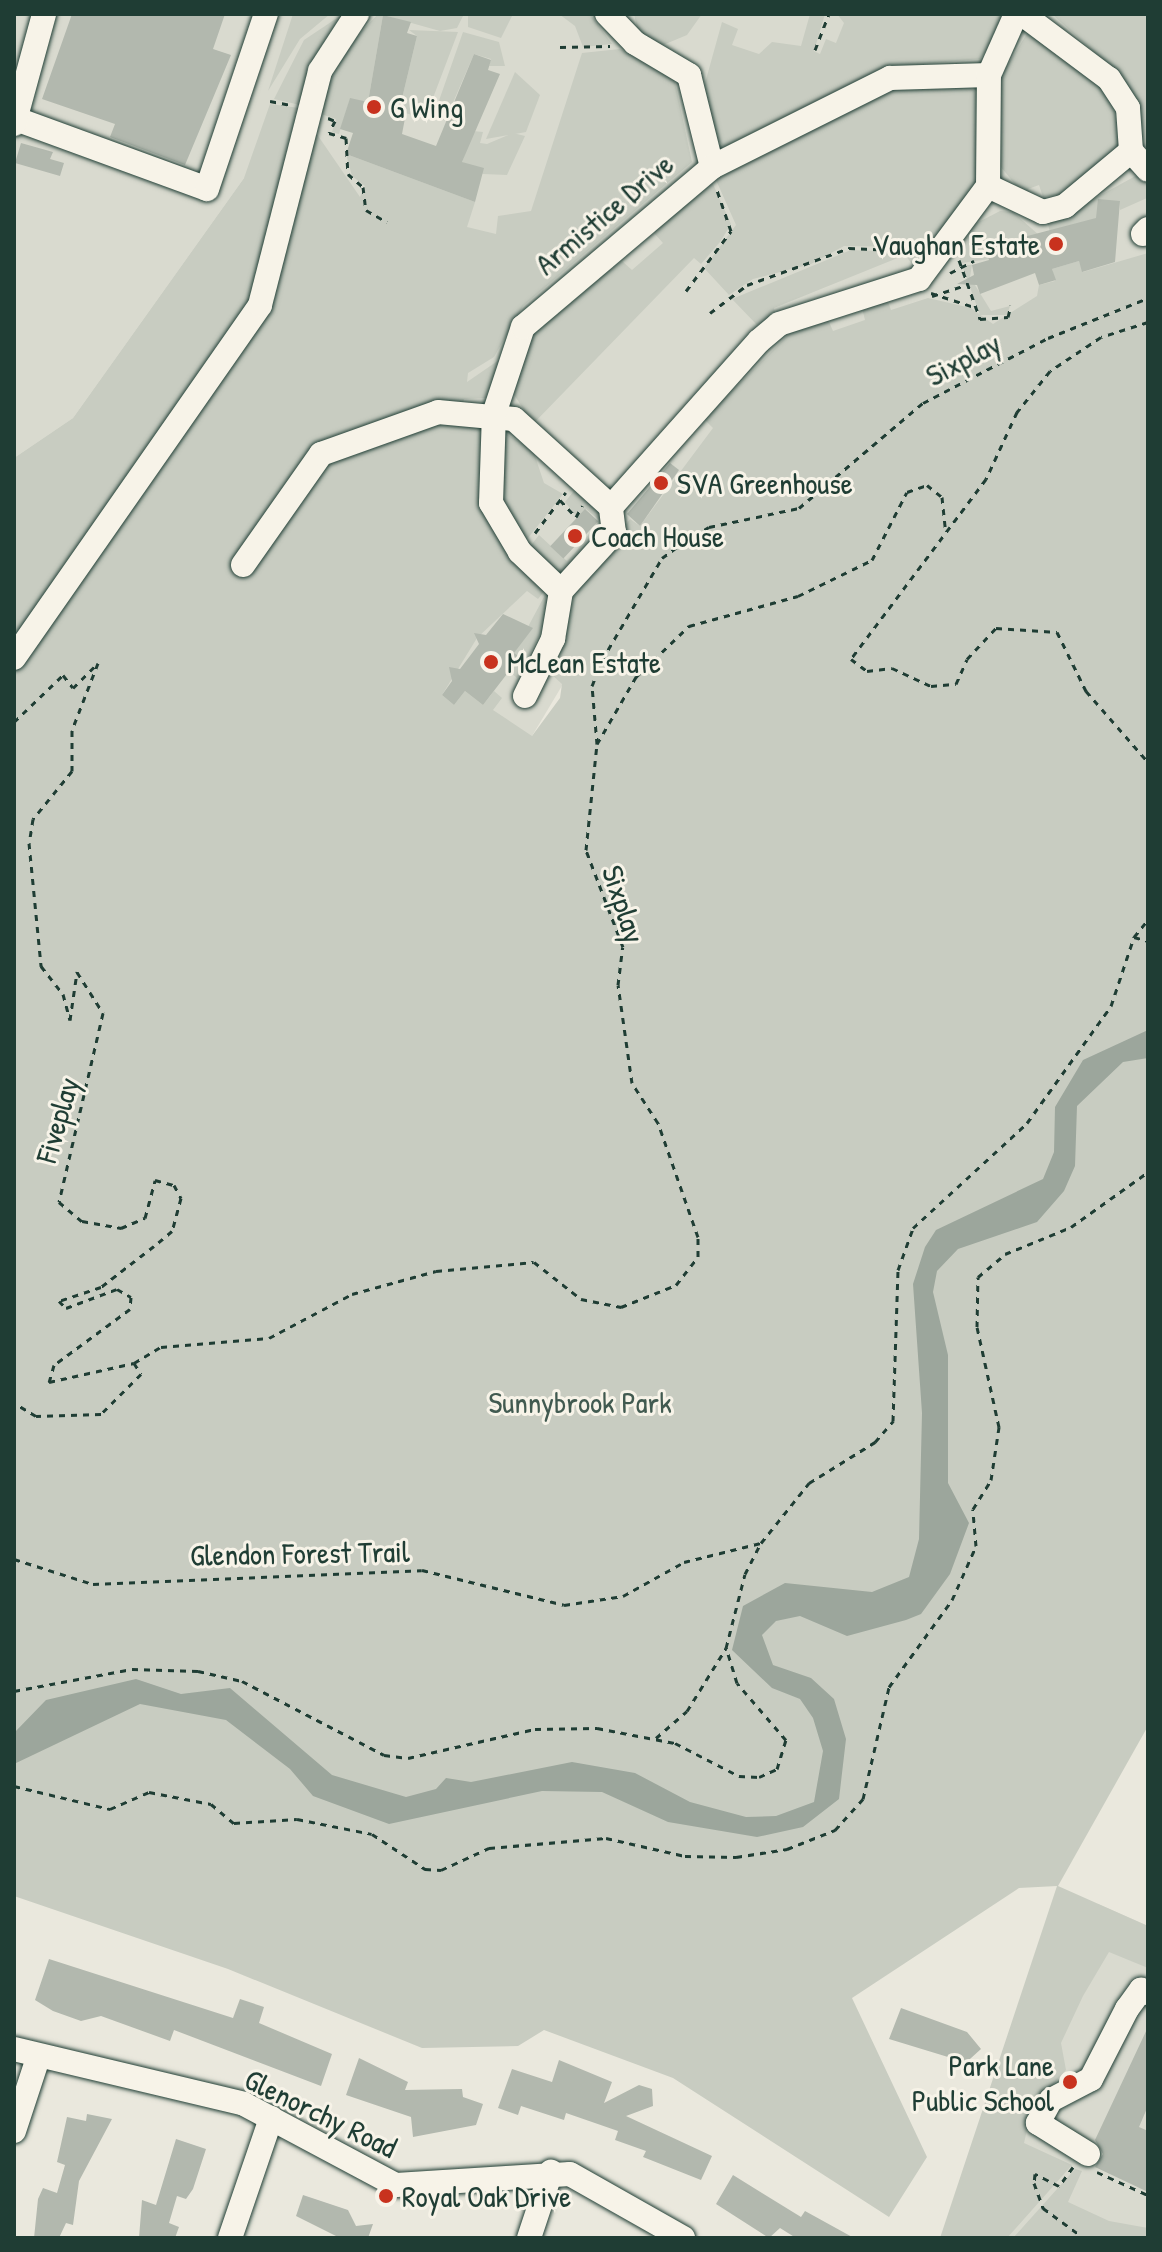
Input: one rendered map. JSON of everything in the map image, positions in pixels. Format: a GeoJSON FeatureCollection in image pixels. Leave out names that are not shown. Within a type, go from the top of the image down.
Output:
{"type":"FeatureCollection","features":[{"type":"Feature","properties":{"kind":"street"},"geometry":{"type":"LineString","coordinates":[[44,14],[15,121],[207,189],[266,14]]}},
{"type":"Feature","properties":{"kind":"street"},"geometry":{"type":"LineString","coordinates":[[14,658],[260,305],[320,71],[357,14]]}},
{"type":"Feature","properties":{"kind":"street"},"geometry":{"type":"LineString","coordinates":[[607,14],[635,43],[689,75],[712,167]]}},
{"type":"Feature","properties":{"kind":"street"},"geometry":{"type":"LineString","coordinates":[[600,507],[779,324],[902,288],[934,259],[988,186],[989,75],[1016,14]]}},
{"type":"Feature","properties":{"kind":"street"},"geometry":{"type":"LineString","coordinates":[[1022,14],[1109,79],[1128,108],[1131,151],[1148,170]]}},
{"type":"Feature","properties":{"kind":"street","name":"Armistice Drive"},"geometry":{"type":"LineString","coordinates":[[561,591],[520,552],[491,503],[494,414],[523,327],[712,167],[890,78],[989,75]]}},
{"type":"Feature","properties":{"kind":"street"},"geometry":{"type":"LineString","coordinates":[[988,186],[1043,212],[1065,206],[1131,151]]}},
{"type":"Feature","properties":{"kind":"street"},"geometry":{"type":"LineString","coordinates":[[243,565],[306,470],[339,441],[438,412],[494,414],[514,419],[579,476],[614,533],[561,591],[553,639],[525,696]]}},
{"type":"Feature","properties":{"kind":"street"},"geometry":{"type":"LineString","coordinates":[[1083,2159],[1038,2123],[1051,2100],[1091,2079],[1127,2009],[1141,1990],[1148,1993]]}},
{"type":"Feature","properties":{"kind":"street","name":"Glenorchy Road"},"geometry":{"type":"LineString","coordinates":[[14,2049],[38,2058],[244,2104],[396,2185],[551,2172],[590,2180],[683,2238]]}},
{"type":"Feature","properties":{"kind":"street"},"geometry":{"type":"LineString","coordinates":[[14,2131],[38,2058]]}},
{"type":"Feature","properties":{"kind":"street"},"geometry":{"type":"LineString","coordinates":[[230,2238],[271,2118]]}},
{"type":"Feature","properties":{"kind":"street"},"geometry":{"type":"LineString","coordinates":[[529,2238],[551,2172]]}},
{"type":"Feature","properties":{"kind":"path"},"geometry":{"type":"LineString","coordinates":[[815,50],[829,14]]}},
{"type":"Feature","properties":{"kind":"path"},"geometry":{"type":"LineString","coordinates":[[560,47],[617,46]]}},
{"type":"Feature","properties":{"kind":"path"},"geometry":{"type":"LineString","coordinates":[[270,101],[300,107]]}},
{"type":"Feature","properties":{"kind":"path"},"geometry":{"type":"LineString","coordinates":[[335,121],[329,133],[346,138],[348,174],[363,187],[366,210],[387,222]]}},
{"type":"Feature","properties":{"kind":"path"},"geometry":{"type":"LineString","coordinates":[[686,291],[733,224],[712,167]]}},
{"type":"Feature","properties":{"kind":"path"},"geometry":{"type":"LineString","coordinates":[[948,239],[974,307],[990,322],[1008,317],[1011,305]]}},
{"type":"Feature","properties":{"kind":"path"},"geometry":{"type":"LineString","coordinates":[[710,313],[756,281],[849,248],[895,247],[934,259]]}},
{"type":"Feature","properties":{"kind":"path"},"geometry":{"type":"LineString","coordinates":[[932,296],[960,265],[974,261]]}},
{"type":"Feature","properties":{"kind":"path"},"geometry":{"type":"LineString","coordinates":[[932,296],[966,285]]}},
{"type":"Feature","properties":{"kind":"path"},"geometry":{"type":"LineString","coordinates":[[932,296],[974,307]]}},
{"type":"Feature","properties":{"kind":"path","name":"Sixplay"},"geometry":{"type":"LineString","coordinates":[[134,1363],[161,1347],[269,1338],[352,1294],[436,1271],[534,1262],[581,1299],[621,1307],[676,1285],[689,1271],[698,1237],[658,1123],[632,1083],[618,985],[623,947],[586,850],[597,744],[592,686],[662,558],[709,527],[799,508],[923,403],[1048,338],[1148,298]]}},
{"type":"Feature","properties":{"kind":"path","name":"Sixplay"},"geometry":{"type":"LineString","coordinates":[[1148,322],[1101,337],[1050,371],[1017,412],[986,479],[945,528],[909,587],[856,646],[857,668],[956,684],[985,635],[1040,627],[1057,632],[1086,691],[1148,762]]}},
{"type":"Feature","properties":{"kind":"path"},"geometry":{"type":"LineString","coordinates":[[520,552],[579,476]]}},
{"type":"Feature","properties":{"kind":"path"},"geometry":{"type":"LineString","coordinates":[[597,744],[636,677],[689,626],[808,592],[872,560],[907,492],[927,485],[942,497],[945,528]]}},
{"type":"Feature","properties":{"kind":"path"},"geometry":{"type":"LineString","coordinates":[[560,500],[576,517],[600,507]]}},
{"type":"Feature","properties":{"kind":"path","name":"Fiveplay"},"geometry":{"type":"LineString","coordinates":[[14,722],[63,675],[73,688],[98,663],[72,730],[72,771],[33,819],[29,843],[41,966],[63,994],[70,1020],[77,972],[103,1013],[59,1202],[82,1221],[121,1228],[145,1218],[155,1180],[167,1181],[181,1198],[172,1231],[101,1287],[59,1301],[66,1308],[117,1289],[131,1297],[130,1309],[54,1365],[49,1382],[134,1363]]}},
{"type":"Feature","properties":{"kind":"path"},"geometry":{"type":"LineString","coordinates":[[656,1738],[687,1711],[726,1648],[745,1574],[761,1543],[813,1480],[875,1442],[893,1421],[898,1270],[913,1228],[1027,1123],[1111,1006],[1134,937],[1148,920]]}},
{"type":"Feature","properties":{"kind":"path"},"geometry":{"type":"LineString","coordinates":[[1134,937],[1148,941]]}},
{"type":"Feature","properties":{"kind":"path"},"geometry":{"type":"LineString","coordinates":[[14,1786],[110,1809],[149,1792],[211,1804],[234,1823],[297,1819],[372,1834],[425,1869],[441,1870],[489,1848],[606,1838],[685,1856],[736,1857],[787,1849],[835,1830],[863,1799],[889,1687],[952,1600],[976,1546],[973,1509],[991,1480],[999,1427],[977,1327],[978,1277],[995,1259],[1049,1239],[1148,1172]]}},
{"type":"Feature","properties":{"kind":"path"},"geometry":{"type":"LineString","coordinates":[[14,1403],[36,1416],[101,1414],[141,1374],[134,1363]]}},
{"type":"Feature","properties":{"kind":"path","name":"Glendon Forest Trail"},"geometry":{"type":"LineString","coordinates":[[14,1559],[93,1584],[422,1570],[564,1605],[623,1596],[684,1562],[761,1543]]}},
{"type":"Feature","properties":{"kind":"path"},"geometry":{"type":"LineString","coordinates":[[14,1691],[132,1669],[220,1674],[397,1758],[560,1727],[656,1738],[744,1777],[777,1769],[786,1750],[783,1731],[737,1683],[726,1648]]}},
{"type":"Feature","properties":{"kind":"path"},"geometry":{"type":"LineString","coordinates":[[1091,2238],[1084,2237],[1043,2208],[1034,2183],[1035,2174],[1059,2186],[1083,2159],[1148,2195]]}},
{"type":"Feature","properties":{"kind":"shaded area"},"geometry":{"type":"Polygon","coordinates":[[[14,14],[1148,14],[1148,286],[563,684],[532,736],[404,742],[244,178],[73,418],[14,458],[14,14]]]}},
{"type":"Feature","properties":{"kind":"shaded area"},"geometry":{"type":"Polygon","coordinates":[[[1148,1030],[1148,1058],[1123,1062],[1077,1106],[1075,1166],[1064,1191],[1037,1222],[958,1249],[937,1271],[933,1292],[948,1355],[948,1483],[969,1523],[950,1574],[921,1614],[906,1620],[847,1636],[800,1616],[776,1621],[762,1635],[773,1665],[811,1678],[834,1699],[846,1739],[839,1799],[803,1827],[757,1837],[668,1822],[602,1792],[542,1791],[389,1824],[313,1796],[290,1769],[226,1720],[140,1704],[14,1764],[14,1733],[46,1700],[136,1679],[181,1694],[230,1688],[332,1775],[406,1797],[436,1789],[446,1778],[471,1782],[572,1762],[635,1773],[690,1802],[746,1817],[776,1816],[814,1802],[823,1751],[813,1718],[800,1699],[772,1688],[732,1650],[743,1606],[785,1583],[872,1592],[909,1577],[919,1539],[922,1413],[913,1284],[925,1247],[936,1230],[1043,1179],[1054,1152],[1055,1107],[1083,1060],[1148,1030]]]}},
{"type":"Feature","properties":{"kind":"shaded area","name":"Park Lane Public School"},"geometry":{"type":"Polygon","coordinates":[[[1098,1904],[1148,1926],[1148,2238],[940,2238],[1098,1904]]]}},
{"type":"Feature","properties":{"kind":"green space"},"geometry":{"type":"Polygon","coordinates":[[[293,14],[330,14],[300,39],[268,91],[293,14]]]}},
{"type":"Feature","properties":{"kind":"green space"},"geometry":{"type":"Polygon","coordinates":[[[343,14],[315,57],[300,105],[274,99],[304,40],[343,14]]]}},
{"type":"Feature","properties":{"kind":"green space"},"geometry":{"type":"Polygon","coordinates":[[[378,14],[464,14],[457,28],[440,31],[383,15],[368,102],[350,99],[339,134],[332,132],[336,119],[321,114],[327,89],[345,49],[378,14]]]}},
{"type":"Feature","properties":{"kind":"green space"},"geometry":{"type":"Polygon","coordinates":[[[468,14],[513,14],[501,38],[468,27],[468,14]]]}},
{"type":"Feature","properties":{"kind":"green space"},"geometry":{"type":"Polygon","coordinates":[[[559,14],[590,14],[612,44],[583,47],[575,26],[559,14]]]}},
{"type":"Feature","properties":{"kind":"green space"},"geometry":{"type":"Polygon","coordinates":[[[634,14],[702,14],[687,35],[663,45],[639,36],[634,14]]]}},
{"type":"Feature","properties":{"kind":"green space"},"geometry":{"type":"Polygon","coordinates":[[[810,14],[825,14],[814,51],[820,54],[826,39],[836,43],[844,23],[837,14],[1011,14],[980,59],[899,66],[727,150],[710,131],[702,94],[722,22],[738,29],[732,45],[759,54],[772,42],[801,46],[810,14]]]}},
{"type":"Feature","properties":{"kind":"green space"},"geometry":{"type":"Polygon","coordinates":[[[1052,14],[1148,14],[1148,159],[1105,62],[1052,14]]]}},
{"type":"Feature","properties":{"kind":"green space"},"geometry":{"type":"Polygon","coordinates":[[[409,30],[458,32],[425,119],[399,111],[417,36],[409,30]]]}},
{"type":"Feature","properties":{"kind":"green space"},"geometry":{"type":"Polygon","coordinates":[[[463,32],[499,42],[505,66],[489,66],[491,59],[474,54],[445,121],[435,112],[463,32]]]}},
{"type":"Feature","properties":{"kind":"green space"},"geometry":{"type":"Polygon","coordinates":[[[1028,32],[1038,32],[1110,96],[1123,146],[1070,193],[1043,197],[1039,185],[1028,189],[1030,196],[1019,189],[996,161],[994,111],[1002,74],[1028,32]]]}},
{"type":"Feature","properties":{"kind":"green space","name":"Sunnybrook Park"},"geometry":{"type":"Polygon","coordinates":[[[620,49],[674,78],[692,162],[523,306],[494,357],[468,373],[467,382],[499,360],[487,398],[464,399],[460,426],[482,428],[483,481],[545,590],[538,599],[527,591],[477,638],[442,695],[454,705],[465,691],[483,705],[494,691],[502,698],[493,710],[532,736],[560,698],[562,684],[551,674],[576,591],[630,519],[640,526],[713,428],[704,419],[790,333],[827,317],[833,331],[865,320],[861,304],[886,296],[891,310],[928,298],[971,308],[993,324],[1037,296],[1039,285],[1055,281],[1052,269],[1079,261],[1083,272],[1148,253],[1148,1726],[1058,1886],[1148,1926],[1148,1968],[1109,1952],[1083,1996],[1061,2043],[1066,2070],[1032,2108],[1024,2143],[1072,2165],[1007,2238],[940,2238],[1057,1886],[1019,1888],[852,1998],[927,2157],[889,2217],[673,2078],[544,2030],[518,2046],[422,2048],[228,1969],[14,1896],[14,458],[73,418],[244,178],[270,104],[299,108],[360,197],[365,186],[352,176],[346,154],[475,202],[467,227],[496,234],[498,216],[531,211],[582,53],[620,49]]]}},
{"type":"Feature","properties":{"kind":"green space"},"geometry":{"type":"Polygon","coordinates":[[[515,72],[540,95],[526,132],[486,139],[515,72]]]}},
{"type":"Feature","properties":{"kind":"green space"},"geometry":{"type":"Polygon","coordinates":[[[968,86],[978,94],[981,175],[929,254],[906,247],[844,246],[811,264],[753,279],[729,295],[704,268],[736,225],[716,180],[828,114],[895,87],[968,86]]]}},
{"type":"Feature","properties":{"kind":"green space"},"geometry":{"type":"Polygon","coordinates":[[[473,131],[483,132],[480,143],[487,144],[513,133],[525,136],[507,175],[483,174],[462,162],[473,131]]]}},
{"type":"Feature","properties":{"kind":"green space"},"geometry":{"type":"Polygon","coordinates":[[[1141,173],[1148,178],[1147,198],[1120,210],[1120,201],[1096,223],[1050,233],[1048,224],[1141,173]]]}},
{"type":"Feature","properties":{"kind":"green space"},"geometry":{"type":"Polygon","coordinates":[[[712,182],[731,224],[720,242],[701,264],[694,258],[533,424],[513,393],[527,343],[547,317],[622,261],[632,270],[663,243],[654,233],[664,218],[712,182]]]}},
{"type":"Feature","properties":{"kind":"green space"},"geometry":{"type":"Polygon","coordinates":[[[1000,211],[1013,212],[1040,236],[986,246],[997,258],[961,263],[957,248],[973,225],[1000,211]]]}},
{"type":"Feature","properties":{"kind":"green space"},"geometry":{"type":"Polygon","coordinates":[[[851,250],[899,252],[926,258],[916,269],[905,255],[774,308],[776,316],[757,325],[732,299],[851,250]]]}},
{"type":"Feature","properties":{"kind":"green space"},"geometry":{"type":"Polygon","coordinates":[[[962,265],[972,265],[970,277],[991,311],[1010,306],[1007,315],[980,315],[962,265]]]}},
{"type":"Feature","properties":{"kind":"green space"},"geometry":{"type":"Polygon","coordinates":[[[503,432],[533,450],[544,483],[563,494],[520,548],[504,519],[496,476],[503,432]]]}},
{"type":"Feature","properties":{"kind":"green space"},"geometry":{"type":"Polygon","coordinates":[[[577,487],[610,520],[563,579],[529,548],[539,535],[567,561],[575,553],[599,520],[586,509],[578,518],[565,502],[577,487]]]}},
{"type":"Feature","properties":{"kind":"green space"},"geometry":{"type":"Polygon","coordinates":[[[545,595],[551,613],[517,678],[509,671],[519,658],[514,653],[545,595]]]}},
{"type":"Feature","properties":{"kind":"green space"},"geometry":{"type":"Polygon","coordinates":[[[1075,2169],[1082,2171],[1068,2202],[1109,2221],[1148,2228],[1148,2238],[1013,2238],[1075,2169]]]}},
{"type":"Feature","properties":{"kind":"building"},"geometry":{"type":"Polygon","coordinates":[[[72,14],[225,14],[213,49],[231,55],[185,165],[110,137],[115,124],[42,99],[72,14]]]}},
{"type":"Feature","properties":{"kind":"building","name":"G Wing"},"geometry":{"type":"Polygon","coordinates":[[[383,15],[411,22],[407,33],[417,36],[399,111],[406,113],[402,134],[436,146],[474,54],[491,60],[488,70],[500,74],[462,162],[484,168],[475,202],[346,154],[353,133],[340,129],[350,98],[368,102],[383,15]]]}},
{"type":"Feature","properties":{"kind":"building"},"geometry":{"type":"Polygon","coordinates":[[[21,143],[53,152],[50,159],[64,163],[60,176],[15,163],[21,143]]]}},
{"type":"Feature","properties":{"kind":"building","name":"Vaughan Estate"},"geometry":{"type":"Polygon","coordinates":[[[1098,199],[1120,201],[1115,262],[1082,272],[1079,261],[1052,269],[1056,280],[1039,285],[1035,273],[980,294],[977,285],[957,284],[974,275],[972,265],[989,260],[985,247],[1096,218],[1098,199]]]}},
{"type":"Feature","properties":{"kind":"building","name":"SVA Greenhouse"},"geometry":{"type":"Polygon","coordinates":[[[670,463],[679,470],[640,526],[627,514],[670,463]]]}},
{"type":"Feature","properties":{"kind":"building","name":"Coach House"},"geometry":{"type":"Polygon","coordinates":[[[585,509],[598,521],[563,559],[550,546],[585,509]]]}},
{"type":"Feature","properties":{"kind":"building","name":"McLean Estate"},"geometry":{"type":"Polygon","coordinates":[[[503,614],[533,628],[514,653],[520,657],[483,705],[465,691],[454,705],[442,695],[452,681],[449,667],[460,669],[479,644],[474,633],[486,635],[503,614]]]}},
{"type":"Feature","properties":{"kind":"building"},"geometry":{"type":"Polygon","coordinates":[[[49,1959],[233,2018],[240,1999],[264,2007],[259,2023],[332,2054],[321,2086],[174,2030],[170,2041],[101,2016],[81,2021],[53,2011],[35,2000],[49,1959]]]}},
{"type":"Feature","properties":{"kind":"building"},"geometry":{"type":"Polygon","coordinates":[[[901,2008],[967,2032],[981,2049],[960,2068],[948,2057],[889,2039],[901,2008]]]}},
{"type":"Feature","properties":{"kind":"building"},"geometry":{"type":"Polygon","coordinates":[[[1148,2027],[1148,2106],[1139,2127],[1148,2131],[1148,2192],[1095,2167],[1103,2154],[1095,2140],[1148,2027]]]}},
{"type":"Feature","properties":{"kind":"building"},"geometry":{"type":"Polygon","coordinates":[[[359,2058],[408,2082],[405,2090],[462,2089],[463,2097],[483,2104],[476,2125],[413,2137],[411,2117],[346,2095],[359,2058]]]}},
{"type":"Feature","properties":{"kind":"building"},"geometry":{"type":"Polygon","coordinates":[[[559,2060],[612,2082],[604,2103],[639,2085],[652,2089],[653,2106],[626,2116],[712,2156],[701,2180],[643,2157],[646,2151],[615,2140],[618,2131],[566,2113],[564,2120],[521,2106],[518,2115],[498,2108],[512,2069],[552,2082],[559,2060]]]}},
{"type":"Feature","properties":{"kind":"building"},"geometry":{"type":"Polygon","coordinates":[[[87,2114],[112,2119],[79,2181],[73,2225],[66,2223],[59,2238],[34,2238],[38,2199],[43,2188],[57,2193],[65,2165],[57,2162],[67,2117],[86,2121],[87,2114]]]}},
{"type":"Feature","properties":{"kind":"building"},"geometry":{"type":"Polygon","coordinates":[[[176,2139],[206,2149],[193,2189],[186,2199],[177,2196],[169,2223],[179,2227],[175,2238],[139,2238],[142,2200],[156,2205],[176,2139]]]}},
{"type":"Feature","properties":{"kind":"building"},"geometry":{"type":"Polygon","coordinates":[[[733,2175],[801,2217],[805,2211],[854,2238],[796,2238],[780,2228],[769,2238],[716,2204],[733,2175]]]}},
{"type":"Feature","properties":{"kind":"building"},"geometry":{"type":"Polygon","coordinates":[[[303,2195],[348,2210],[356,2226],[373,2224],[368,2238],[340,2238],[296,2216],[303,2195]]]}},
{"type":"Feature","properties":{"kind":"place","name":"G Wing"},"geometry":{"type":"Point","coordinates":[374,107]}},
{"type":"Feature","properties":{"kind":"place","name":"Vaughan Estate"},"geometry":{"type":"Point","coordinates":[1056,244]}},
{"type":"Feature","properties":{"kind":"place","name":"SVA Greenhouse"},"geometry":{"type":"Point","coordinates":[661,483]}},
{"type":"Feature","properties":{"kind":"place","name":"Coach House"},"geometry":{"type":"Point","coordinates":[575,536]}},
{"type":"Feature","properties":{"kind":"place","name":"McLean Estate"},"geometry":{"type":"Point","coordinates":[491,662]}},
{"type":"Feature","properties":{"kind":"place","name":"Park Lane Public School"},"geometry":{"type":"Point","coordinates":[1070,2082]}},
{"type":"Feature","properties":{"kind":"place","name":"Royal Oak Drive"},"geometry":{"type":"Point","coordinates":[386,2196]}}]}
